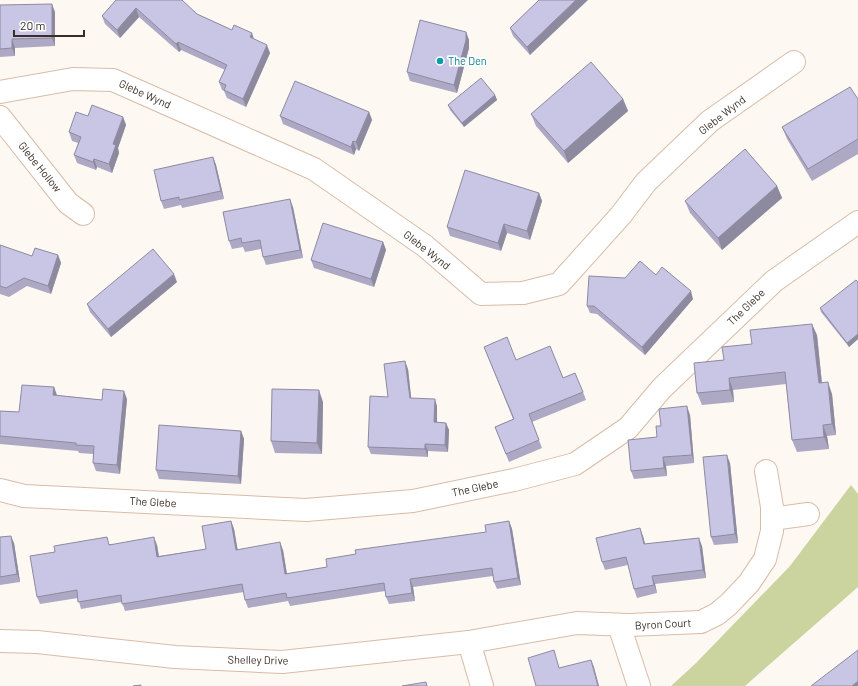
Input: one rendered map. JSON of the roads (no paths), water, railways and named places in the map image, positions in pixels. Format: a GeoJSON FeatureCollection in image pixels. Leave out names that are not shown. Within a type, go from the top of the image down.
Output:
{"type":"FeatureCollection","features":[{"type":"Feature","properties":{"kind":"street","name":"Glebe Wynd"},"geometry":{"type":"LineString","coordinates":[[0,92],[73,79],[113,80],[314,169],[425,246],[481,294],[523,293],[559,284],[621,215],[646,182],[710,121],[794,62]]}},
{"type":"Feature","properties":{"kind":"street","name":"Glebe Hollow"},"geometry":{"type":"LineString","coordinates":[[0,117],[68,203],[83,214]]}},
{"type":"Feature","properties":{"kind":"street","name":"The Glebe"},"geometry":{"type":"LineString","coordinates":[[0,490],[24,496],[306,510],[414,501],[514,480],[575,464],[628,428],[662,388],[774,281],[858,222]]}},
{"type":"Feature","properties":{"kind":"street","name":"Byron Court"},"geometry":{"type":"LineString","coordinates":[[469,642],[577,623],[619,625],[701,622],[717,614],[730,604],[749,583],[765,559],[772,531],[772,518],[766,471]]}},
{"type":"Feature","properties":{"kind":"street"},"geometry":{"type":"LineString","coordinates":[[772,518],[808,514]]}},
{"type":"Feature","properties":{"kind":"street"},"geometry":{"type":"LineString","coordinates":[[619,625],[639,686]]}},
{"type":"Feature","properties":{"kind":"street","name":"Shelley Drive"},"geometry":{"type":"LineString","coordinates":[[0,641],[37,642],[175,657],[282,662],[469,642]]}},
{"type":"Feature","properties":{"kind":"street"},"geometry":{"type":"LineString","coordinates":[[469,642],[482,686]]}},
{"type":"Feature","properties":{"kind":"place","name":"The Den"},"geometry":{"type":"Point","coordinates":[440,61]}}]}
